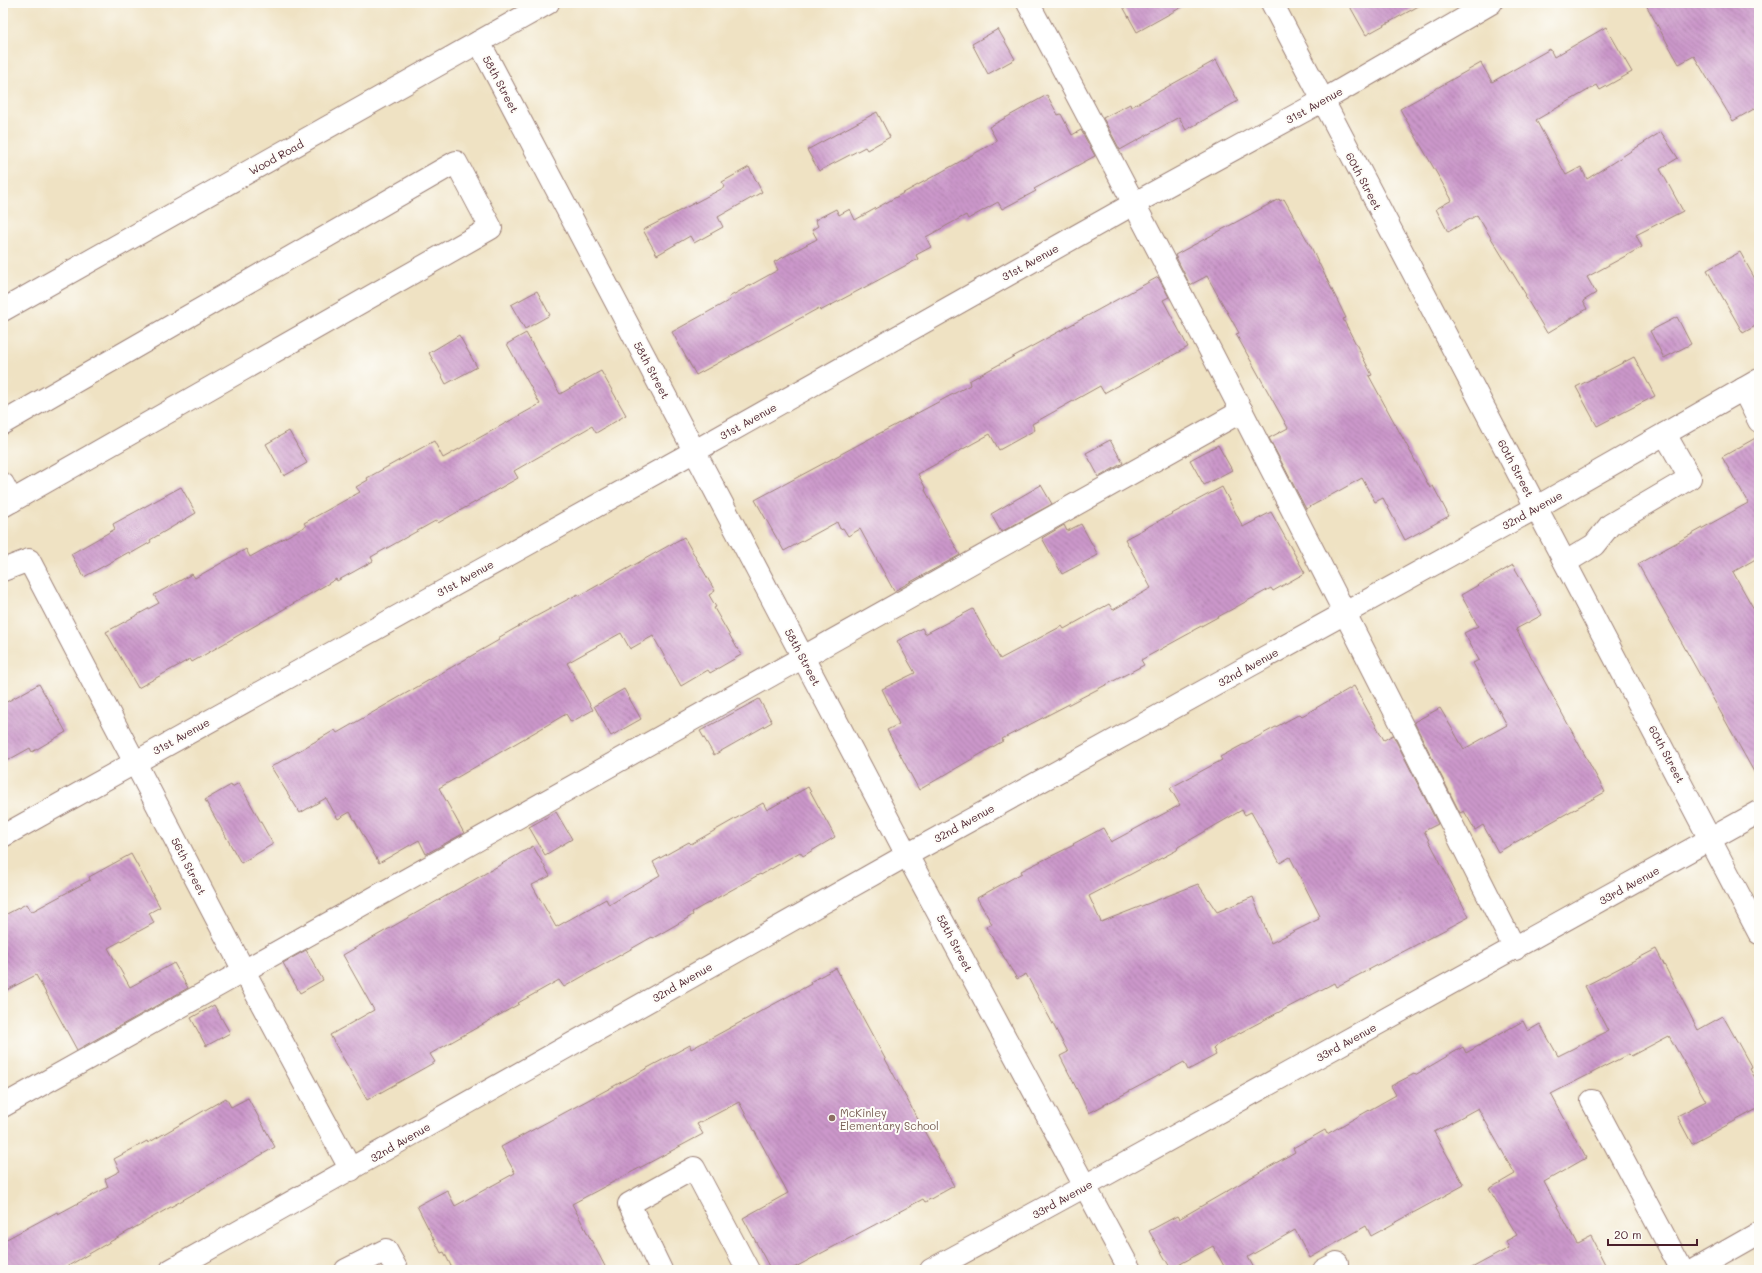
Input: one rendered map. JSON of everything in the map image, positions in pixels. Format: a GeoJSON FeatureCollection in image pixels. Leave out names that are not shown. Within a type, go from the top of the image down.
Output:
{"type":"FeatureCollection","features":[{"type":"Feature","properties":{"kind":"street","name":"Wood Road"},"geometry":{"type":"LineString","coordinates":[[3,310],[548,3]]}},
{"type":"Feature","properties":{"kind":"street"},"geometry":{"type":"LineString","coordinates":[[1028,3],[1135,203],[1346,613],[1515,949]]}},
{"type":"Feature","properties":{"kind":"street","name":"60th Street"},"geometry":{"type":"LineString","coordinates":[[1272,3],[1322,101],[1712,840],[1759,933]]}},
{"type":"Feature","properties":{"kind":"street","name":"31st Avenue"},"geometry":{"type":"LineString","coordinates":[[3,836],[135,761],[695,451],[1135,203],[1322,101],[1491,3]]}},
{"type":"Feature","properties":{"kind":"street","name":"58th Street"},"geometry":{"type":"LineString","coordinates":[[479,42],[907,855],[1130,1270]]}},
{"type":"Feature","properties":{"kind":"street"},"geometry":{"type":"LineString","coordinates":[[3,423],[456,162],[491,228],[6,497]]}},
{"type":"Feature","properties":{"kind":"street"},"geometry":{"type":"LineString","coordinates":[[1751,384],[1759,421]]}},
{"type":"Feature","properties":{"kind":"street","name":"32nd Avenue"},"geometry":{"type":"LineString","coordinates":[[172,1270],[907,855],[1537,507],[1751,384]]}},
{"type":"Feature","properties":{"kind":"street"},"geometry":{"type":"LineString","coordinates":[[3,1106],[1242,411]]}},
{"type":"Feature","properties":{"kind":"street"},"geometry":{"type":"LineString","coordinates":[[1566,562],[1594,545],[1610,525],[1690,478],[1665,434]]}},
{"type":"Feature","properties":{"kind":"street","name":"56th Street"},"geometry":{"type":"LineString","coordinates":[[3,570],[29,560],[244,971],[351,1170]]}},
{"type":"Feature","properties":{"kind":"street","name":"33rd Avenue"},"geometry":{"type":"LineString","coordinates":[[931,1270],[1515,949],[1712,840],[1759,812]]}},
{"type":"Feature","properties":{"kind":"street"},"geometry":{"type":"LineString","coordinates":[[1592,1101],[1682,1270]]}},
{"type":"Feature","properties":{"kind":"street"},"geometry":{"type":"LineString","coordinates":[[661,1270],[629,1204],[694,1168],[748,1270]]}},
{"type":"Feature","properties":{"kind":"street"},"geometry":{"type":"LineString","coordinates":[[1694,1270],[1759,1233]]}},
{"type":"Feature","properties":{"kind":"street"},"geometry":{"type":"LineString","coordinates":[[346,1270],[386,1250],[397,1270]]}},
{"type":"Feature","properties":{"kind":"building"},"geometry":{"type":"Polygon","coordinates":[[[1121,3],[1189,3],[1137,32],[1121,3]]]}},
{"type":"Feature","properties":{"kind":"building"},"geometry":{"type":"Polygon","coordinates":[[[1348,3],[1424,3],[1366,35],[1348,3]]]}},
{"type":"Feature","properties":{"kind":"building"},"geometry":{"type":"Polygon","coordinates":[[[1645,3],[1759,3],[1759,106],[1733,121],[1694,56],[1679,64],[1645,3]]]}},
{"type":"Feature","properties":{"kind":"building"},"geometry":{"type":"Polygon","coordinates":[[[1606,27],[1632,72],[1600,90],[1597,85],[1536,120],[1566,175],[1581,167],[1587,179],[1661,132],[1678,158],[1660,169],[1683,211],[1636,235],[1642,247],[1587,277],[1596,293],[1583,301],[1587,309],[1547,333],[1525,296],[1526,295],[1477,215],[1448,232],[1436,209],[1452,200],[1400,109],[1481,63],[1492,82],[1550,49],[1554,57],[1606,27]]]}},
{"type":"Feature","properties":{"kind":"building"},"geometry":{"type":"Polygon","coordinates":[[[998,29],[1015,59],[988,74],[972,44],[998,29]]]}},
{"type":"Feature","properties":{"kind":"building"},"geometry":{"type":"Polygon","coordinates":[[[1216,60],[1238,101],[1186,130],[1179,117],[1120,150],[1103,118],[1130,104],[1131,107],[1216,60]]]}},
{"type":"Feature","properties":{"kind":"building"},"geometry":{"type":"Polygon","coordinates":[[[1047,95],[1058,115],[1061,114],[1072,135],[1081,130],[1095,156],[1034,189],[1036,191],[1002,209],[998,202],[968,219],[966,215],[926,237],[931,247],[916,255],[918,259],[820,311],[819,308],[696,375],[672,332],[730,300],[729,297],[778,270],[774,262],[817,239],[812,230],[818,226],[815,220],[836,209],[839,215],[850,209],[855,220],[997,141],[989,127],[1047,95]]]}},
{"type":"Feature","properties":{"kind":"building"},"geometry":{"type":"Polygon","coordinates":[[[877,112],[890,137],[867,150],[865,147],[819,171],[807,150],[877,112]]]}},
{"type":"Feature","properties":{"kind":"building"},"geometry":{"type":"Polygon","coordinates":[[[749,167],[762,192],[718,217],[723,227],[694,243],[690,236],[657,255],[643,230],[725,187],[722,182],[749,167]]]}},
{"type":"Feature","properties":{"kind":"building"},"geometry":{"type":"Polygon","coordinates":[[[1279,199],[1280,201],[1284,199],[1311,247],[1346,318],[1343,319],[1372,375],[1369,376],[1430,488],[1433,486],[1449,516],[1405,540],[1383,498],[1375,502],[1362,478],[1306,509],[1269,438],[1288,428],[1236,334],[1239,333],[1207,276],[1190,285],[1175,255],[1279,199]]]}},
{"type":"Feature","properties":{"kind":"building"},"geometry":{"type":"Polygon","coordinates":[[[1740,252],[1759,286],[1759,324],[1743,333],[1707,270],[1740,252]]]}},
{"type":"Feature","properties":{"kind":"building"},"geometry":{"type":"Polygon","coordinates":[[[1158,277],[1169,297],[1163,300],[1188,347],[1104,393],[1100,386],[1032,424],[1035,430],[999,450],[990,434],[918,474],[960,555],[894,591],[860,529],[848,536],[843,528],[840,529],[837,522],[784,551],[755,500],[970,385],[969,381],[1158,277]]]}},
{"type":"Feature","properties":{"kind":"building"},"geometry":{"type":"Polygon","coordinates":[[[537,291],[550,315],[525,329],[511,305],[537,291]]]}},
{"type":"Feature","properties":{"kind":"building"},"geometry":{"type":"Polygon","coordinates":[[[1677,317],[1691,344],[1664,358],[1650,331],[1677,317]]]}},
{"type":"Feature","properties":{"kind":"building"},"geometry":{"type":"Polygon","coordinates":[[[526,333],[560,394],[601,371],[626,415],[596,433],[592,426],[514,471],[518,478],[438,523],[437,520],[371,557],[373,561],[337,581],[336,579],[192,662],[190,659],[138,688],[106,632],[159,603],[154,595],[192,574],[195,578],[246,549],[250,557],[306,526],[304,523],[360,492],[356,487],[368,480],[367,478],[434,441],[443,458],[540,404],[507,344],[526,333]]]}},
{"type":"Feature","properties":{"kind":"building"},"geometry":{"type":"Polygon","coordinates":[[[459,335],[477,367],[446,384],[429,353],[459,335]]]}},
{"type":"Feature","properties":{"kind":"building"},"geometry":{"type":"Polygon","coordinates":[[[1634,357],[1655,396],[1597,426],[1576,387],[1634,357]]]}},
{"type":"Feature","properties":{"kind":"building"},"geometry":{"type":"Polygon","coordinates":[[[289,431],[307,463],[284,476],[266,444],[289,431]]]}},
{"type":"Feature","properties":{"kind":"building"},"geometry":{"type":"Polygon","coordinates":[[[1759,436],[1759,557],[1733,572],[1759,618],[1759,781],[1638,564],[1748,503],[1722,457],[1759,436]]]}},
{"type":"Feature","properties":{"kind":"building"},"geometry":{"type":"Polygon","coordinates":[[[1110,440],[1123,463],[1099,477],[1086,453],[1110,440]]]}},
{"type":"Feature","properties":{"kind":"building"},"geometry":{"type":"Polygon","coordinates":[[[1218,445],[1232,470],[1204,485],[1190,460],[1218,445]]]}},
{"type":"Feature","properties":{"kind":"building"},"geometry":{"type":"Polygon","coordinates":[[[1041,485],[1052,504],[1001,532],[991,514],[1041,485]]]}},
{"type":"Feature","properties":{"kind":"building"},"geometry":{"type":"Polygon","coordinates":[[[181,487],[196,513],[150,540],[151,542],[130,554],[129,552],[84,577],[71,554],[115,529],[113,524],[181,487]]]}},
{"type":"Feature","properties":{"kind":"building"},"geometry":{"type":"Polygon","coordinates":[[[1222,487],[1243,527],[1271,512],[1305,573],[1273,591],[1271,588],[1192,631],[1141,660],[1144,665],[1002,739],[1003,741],[919,790],[887,730],[899,724],[882,689],[915,673],[897,641],[922,628],[925,634],[973,609],[1000,659],[1062,626],[1064,629],[1109,604],[1113,610],[1151,588],[1125,539],[1222,487]]]}},
{"type":"Feature","properties":{"kind":"building"},"geometry":{"type":"Polygon","coordinates":[[[1081,524],[1098,555],[1062,574],[1042,538],[1064,525],[1067,531],[1081,524]]]}},
{"type":"Feature","properties":{"kind":"building"},"geometry":{"type":"Polygon","coordinates":[[[684,537],[715,591],[709,595],[716,607],[714,608],[741,655],[710,673],[708,670],[681,686],[653,636],[630,649],[621,633],[567,663],[593,710],[571,722],[566,714],[439,788],[464,833],[426,854],[419,840],[379,863],[350,812],[338,819],[326,798],[300,813],[271,767],[335,730],[337,733],[499,640],[498,638],[535,617],[578,594],[579,596],[684,537]]]}},
{"type":"Feature","properties":{"kind":"building"},"geometry":{"type":"Polygon","coordinates":[[[1513,565],[1542,615],[1516,629],[1605,792],[1498,852],[1483,825],[1475,830],[1464,811],[1460,813],[1414,722],[1440,708],[1464,749],[1507,725],[1473,663],[1479,660],[1464,633],[1478,626],[1461,595],[1513,565]]]}},
{"type":"Feature","properties":{"kind":"building"},"geometry":{"type":"Polygon","coordinates":[[[39,684],[66,732],[32,752],[30,748],[3,763],[3,704],[39,684]]]}},
{"type":"Feature","properties":{"kind":"building"},"geometry":{"type":"Polygon","coordinates":[[[1354,686],[1384,740],[1393,735],[1438,824],[1424,831],[1469,917],[1336,987],[1334,983],[1215,1046],[1213,1048],[1216,1055],[1188,1070],[1184,1062],[1089,1113],[1060,1056],[1068,1052],[1026,974],[1017,979],[986,927],[992,924],[977,898],[1022,873],[1021,871],[1074,845],[1073,844],[1103,828],[1111,842],[1180,805],[1170,788],[1222,760],[1220,757],[1300,714],[1302,716],[1354,686]],[[1242,810],[1178,847],[1177,850],[1089,896],[1101,922],[1198,884],[1217,912],[1253,897],[1271,943],[1319,919],[1318,917],[1320,916],[1290,857],[1280,863],[1251,812],[1245,815],[1242,810]]]}},
{"type":"Feature","properties":{"kind":"building"},"geometry":{"type":"Polygon","coordinates":[[[624,689],[641,719],[611,736],[594,706],[624,689]]]}},
{"type":"Feature","properties":{"kind":"building"},"geometry":{"type":"Polygon","coordinates":[[[759,699],[772,722],[714,755],[700,731],[759,699]]]}},
{"type":"Feature","properties":{"kind":"building"},"geometry":{"type":"Polygon","coordinates":[[[239,783],[273,844],[241,863],[205,800],[231,785],[232,787],[239,783]]]}},
{"type":"Feature","properties":{"kind":"building"},"geometry":{"type":"Polygon","coordinates":[[[808,787],[835,837],[803,856],[800,852],[761,875],[760,874],[692,912],[693,915],[564,987],[559,980],[518,1003],[519,1004],[430,1054],[435,1062],[367,1100],[330,1035],[374,1010],[343,955],[533,846],[550,876],[532,885],[556,927],[606,899],[609,905],[660,875],[653,862],[689,842],[691,844],[763,803],[767,810],[808,787]]]}},
{"type":"Feature","properties":{"kind":"building"},"geometry":{"type":"Polygon","coordinates":[[[556,812],[572,839],[545,855],[529,827],[556,812]]]}},
{"type":"Feature","properties":{"kind":"building"},"geometry":{"type":"Polygon","coordinates":[[[131,854],[160,907],[149,913],[154,923],[108,948],[130,987],[174,963],[188,988],[77,1050],[36,975],[3,992],[3,916],[26,904],[31,912],[90,880],[89,877],[131,854]]]}},
{"type":"Feature","properties":{"kind":"building"},"geometry":{"type":"Polygon","coordinates":[[[1656,949],[1698,1030],[1723,1016],[1752,1068],[1750,1069],[1759,1085],[1759,1108],[1692,1144],[1677,1116],[1706,1101],[1669,1036],[1631,1056],[1629,1054],[1551,1094],[1586,1158],[1544,1182],[1577,1244],[1591,1237],[1608,1270],[1468,1270],[1509,1248],[1506,1241],[1517,1235],[1489,1189],[1515,1174],[1478,1108],[1434,1132],[1464,1185],[1371,1236],[1366,1226],[1310,1258],[1295,1230],[1248,1257],[1255,1270],[1226,1270],[1213,1246],[1171,1269],[1149,1231],[1177,1216],[1179,1219],[1295,1152],[1293,1148],[1325,1130],[1327,1134],[1396,1095],[1391,1086],[1414,1074],[1415,1075],[1463,1047],[1466,1053],[1523,1021],[1528,1031],[1540,1024],[1558,1056],[1608,1031],[1585,986],[1656,949]]]}},
{"type":"Feature","properties":{"kind":"building"},"geometry":{"type":"Polygon","coordinates":[[[306,950],[323,980],[300,993],[283,963],[306,950]]]}},
{"type":"Feature","properties":{"kind":"building","name":"McKinley Elementary School"},"geometry":{"type":"Polygon","coordinates":[[[836,968],[954,1186],[925,1202],[923,1199],[790,1270],[771,1270],[743,1218],[788,1193],[739,1102],[697,1124],[703,1134],[572,1204],[607,1270],[453,1270],[444,1252],[441,1253],[417,1206],[447,1190],[455,1206],[515,1173],[501,1147],[690,1045],[691,1049],[811,984],[810,982],[836,968]]]}},
{"type":"Feature","properties":{"kind":"building"},"geometry":{"type":"Polygon","coordinates":[[[214,1005],[230,1033],[206,1046],[191,1018],[214,1005]]]}},
{"type":"Feature","properties":{"kind":"building"},"geometry":{"type":"Polygon","coordinates":[[[226,1098],[231,1107],[248,1098],[275,1147],[61,1270],[3,1270],[3,1241],[108,1187],[105,1179],[120,1171],[114,1159],[147,1141],[148,1143],[226,1098]]]}},
{"type":"Feature","properties":{"kind":"place","name":"McKinley Elementary School"},"geometry":{"type":"Point","coordinates":[832,1118]}}]}
